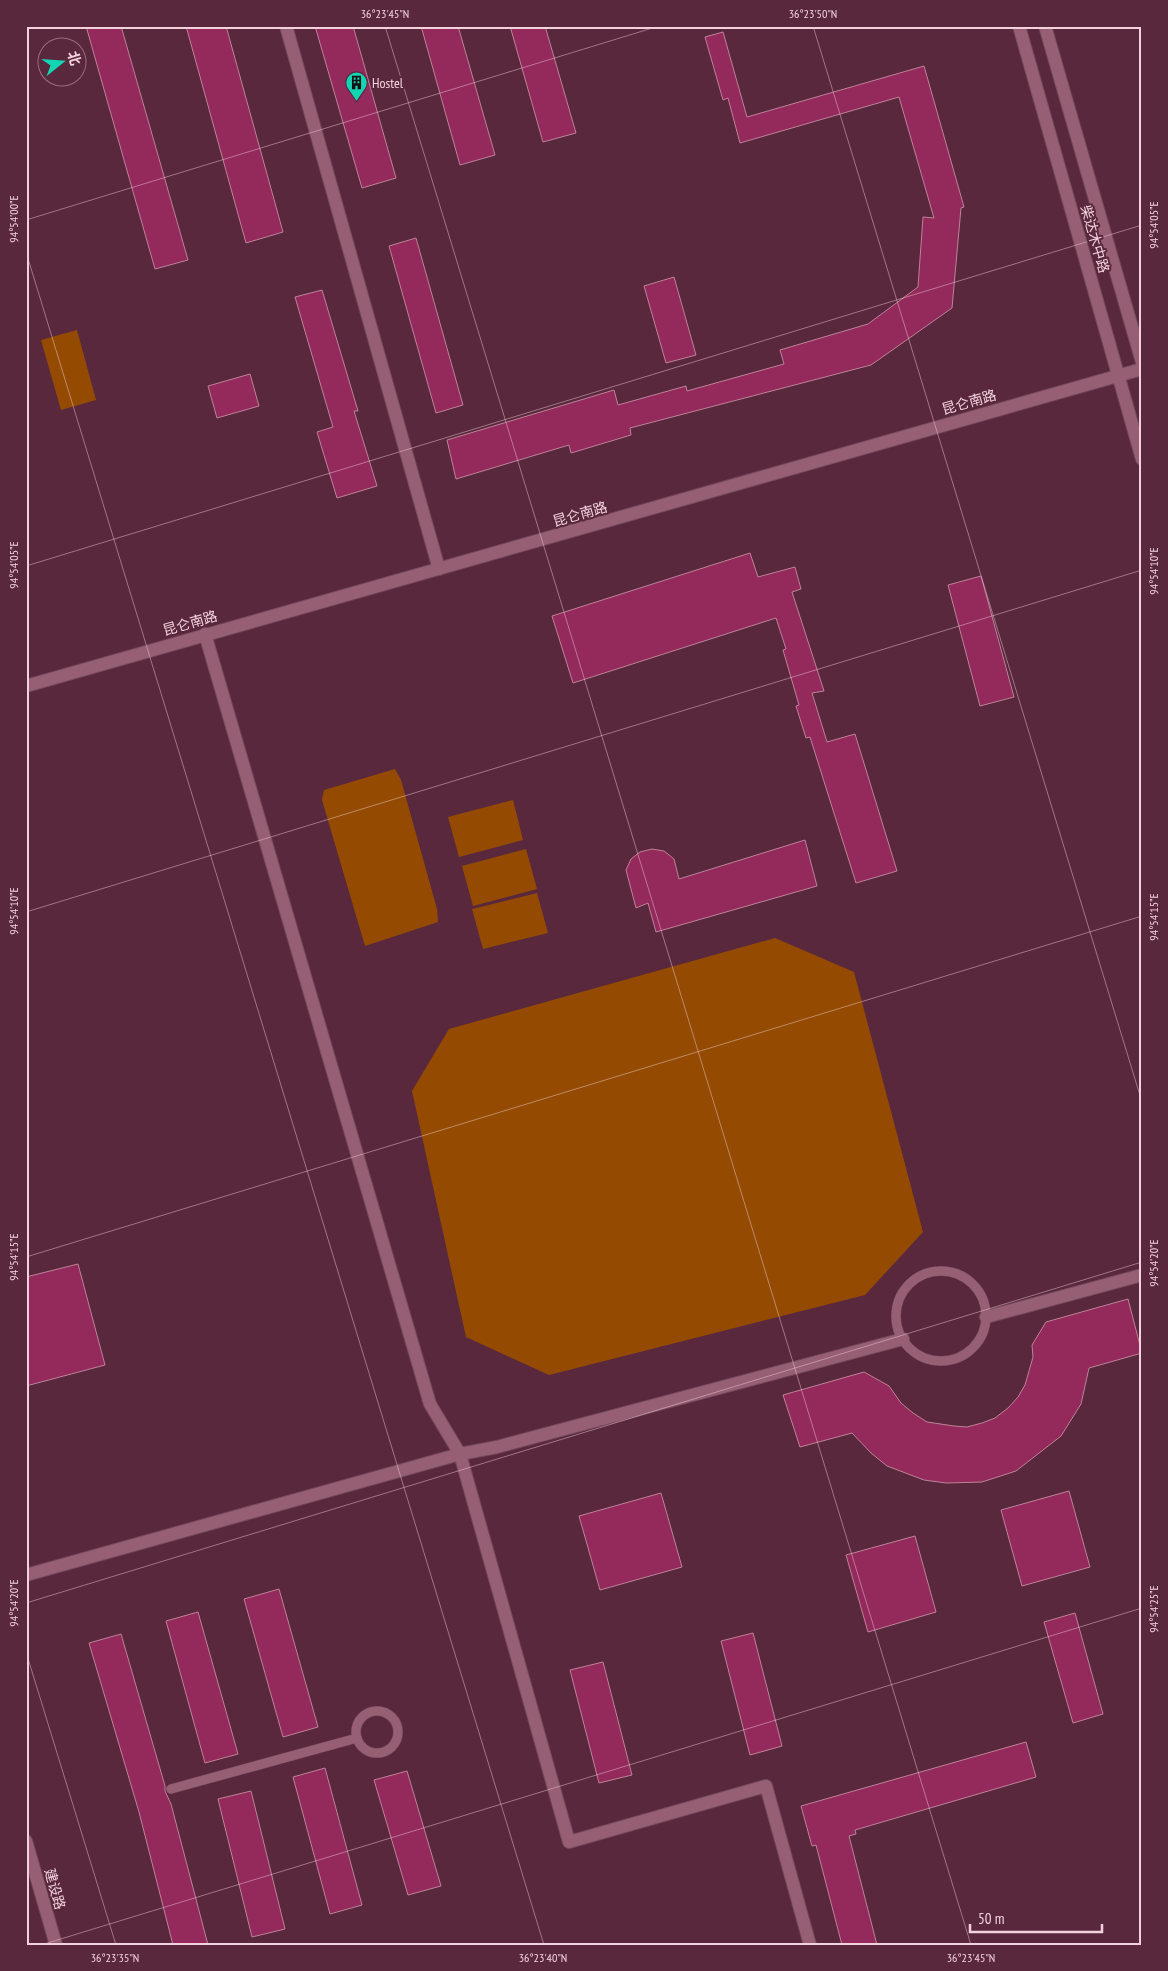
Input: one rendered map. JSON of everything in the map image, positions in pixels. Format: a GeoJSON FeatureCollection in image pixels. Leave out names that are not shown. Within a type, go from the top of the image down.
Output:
{"type":"FeatureCollection","features":[{"type":"Feature","properties":{"kind":"street"},"geometry":{"type":"LineString","coordinates":[[286,26],[439,569]]}},
{"type":"Feature","properties":{"kind":"street","name":"柴达木中路"},"geometry":{"type":"LineString","coordinates":[[1019,26],[1142,459]]}},
{"type":"Feature","properties":{"kind":"street","name":"柴达木中路"},"geometry":{"type":"LineString","coordinates":[[1045,26],[1142,362]]}},
{"type":"Feature","properties":{"kind":"street","name":"昆仑南路"},"geometry":{"type":"LineString","coordinates":[[26,686],[1142,370]]}},
{"type":"Feature","properties":{"kind":"street"},"geometry":{"type":"LineString","coordinates":[[205,634],[430,1404],[460,1454],[569,1842],[766,1786],[810,1945]]}},
{"type":"Feature","properties":{"kind":"street"},"geometry":{"type":"LineString","coordinates":[[986,1317],[1142,1275]]}},
{"type":"Feature","properties":{"kind":"street"},"geometry":{"type":"LineString","coordinates":[[26,1575],[460,1454],[497,1447],[903,1339]]}},
{"type":"Feature","properties":{"kind":"street","name":"建设路"},"geometry":{"type":"LineString","coordinates":[[26,1841],[56,1945]]}},
{"type":"Feature","properties":{"kind":"lane"},"geometry":{"type":"LineString","coordinates":[[946,1270],[963,1276],[977,1288],[984,1304],[986,1317],[980,1338],[969,1352],[953,1360],[936,1361],[918,1356],[905,1344],[897,1328],[896,1310],[901,1293],[913,1280],[929,1272],[946,1270]]}},
{"type":"Feature","properties":{"kind":"lane"},"geometry":{"type":"LineString","coordinates":[[380,1710],[388,1713],[395,1719],[399,1735],[396,1743],[383,1753],[374,1754],[366,1751],[360,1745],[357,1738],[356,1729],[359,1721],[364,1715],[372,1711],[380,1710]]}},
{"type":"Feature","properties":{"kind":"lane"},"geometry":{"type":"LineString","coordinates":[[171,1789],[357,1738]]}},
{"type":"Feature","properties":{"kind":"shaded area"},"geometry":{"type":"Polygon","coordinates":[[[77,330],[96,400],[61,410],[41,340],[77,330]]]}},
{"type":"Feature","properties":{"kind":"shaded area"},"geometry":{"type":"Polygon","coordinates":[[[395,769],[401,780],[437,909],[438,922],[365,946],[322,800],[324,790],[395,769]]]}},
{"type":"Feature","properties":{"kind":"shaded area"},"geometry":{"type":"Polygon","coordinates":[[[513,800],[523,840],[459,857],[448,817],[513,800]]]}},
{"type":"Feature","properties":{"kind":"shaded area"},"geometry":{"type":"Polygon","coordinates":[[[526,849],[537,889],[473,906],[462,866],[526,849]]]}},
{"type":"Feature","properties":{"kind":"shaded area"},"geometry":{"type":"Polygon","coordinates":[[[537,893],[548,933],[483,949],[472,909],[537,893]]]}},
{"type":"Feature","properties":{"kind":"shaded area"},"geometry":{"type":"Polygon","coordinates":[[[775,938],[854,972],[923,1232],[865,1295],[549,1375],[466,1337],[412,1091],[449,1029],[775,938]]]}},
{"type":"Feature","properties":{"kind":"building"},"geometry":{"type":"Polygon","coordinates":[[[86,26],[121,26],[188,260],[155,269],[86,26]]]}},
{"type":"Feature","properties":{"kind":"building"},"geometry":{"type":"Polygon","coordinates":[[[186,26],[226,26],[283,232],[246,243],[186,26]]]}},
{"type":"Feature","properties":{"kind":"building","name":"Hostel"},"geometry":{"type":"Polygon","coordinates":[[[315,26],[353,26],[396,178],[362,188],[315,26]]]}},
{"type":"Feature","properties":{"kind":"building","name":"Hostel"},"geometry":{"type":"Polygon","coordinates":[[[421,26],[458,26],[495,155],[460,165],[421,26]]]}},
{"type":"Feature","properties":{"kind":"building"},"geometry":{"type":"Polygon","coordinates":[[[510,26],[545,26],[576,133],[543,142],[510,26]]]}},
{"type":"Feature","properties":{"kind":"building"},"geometry":{"type":"Polygon","coordinates":[[[723,32],[747,117],[924,66],[964,207],[961,208],[952,308],[871,365],[630,428],[631,435],[571,453],[569,445],[456,479],[447,440],[614,390],[618,405],[686,386],[687,391],[784,364],[780,350],[868,324],[918,287],[923,217],[934,218],[899,97],[740,143],[728,98],[723,100],[705,37],[723,32]]]}},
{"type":"Feature","properties":{"kind":"building"},"geometry":{"type":"Polygon","coordinates":[[[416,238],[463,405],[436,413],[389,246],[416,238]]]}},
{"type":"Feature","properties":{"kind":"building"},"geometry":{"type":"Polygon","coordinates":[[[674,277],[696,355],[666,363],[644,286],[674,277]]]}},
{"type":"Feature","properties":{"kind":"building"},"geometry":{"type":"Polygon","coordinates":[[[322,290],[358,411],[354,411],[377,486],[337,498],[317,432],[333,427],[295,297],[322,290]]]}},
{"type":"Feature","properties":{"kind":"building"},"geometry":{"type":"Polygon","coordinates":[[[250,374],[259,406],[217,418],[208,386],[250,374]]]}},
{"type":"Feature","properties":{"kind":"building"},"geometry":{"type":"Polygon","coordinates":[[[750,553],[758,577],[795,567],[801,589],[792,592],[824,691],[812,693],[827,742],[855,734],[897,871],[856,883],[810,737],[806,738],[796,706],[799,705],[783,650],[786,649],[776,618],[573,683],[552,616],[750,553]]]}},
{"type":"Feature","properties":{"kind":"building"},"geometry":{"type":"Polygon","coordinates":[[[981,576],[1014,697],[980,706],[948,585],[981,576]]]}},
{"type":"Feature","properties":{"kind":"building"},"geometry":{"type":"Polygon","coordinates":[[[805,840],[817,886],[656,932],[648,903],[636,908],[626,870],[631,859],[640,852],[652,849],[664,851],[674,859],[679,879],[805,840]]]}},
{"type":"Feature","properties":{"kind":"building"},"geometry":{"type":"Polygon","coordinates":[[[78,1264],[105,1365],[26,1386],[26,1277],[78,1264]]]}},
{"type":"Feature","properties":{"kind":"building"},"geometry":{"type":"Polygon","coordinates":[[[1128,1299],[1142,1353],[1089,1368],[1081,1404],[1061,1436],[1016,1471],[982,1482],[946,1483],[924,1480],[887,1466],[871,1453],[852,1433],[800,1447],[783,1395],[864,1372],[889,1386],[901,1403],[927,1422],[967,1427],[982,1423],[995,1418],[1018,1397],[1025,1385],[1033,1357],[1032,1345],[1046,1322],[1128,1299]]]}},
{"type":"Feature","properties":{"kind":"building"},"geometry":{"type":"Polygon","coordinates":[[[1069,1491],[1090,1567],[1022,1586],[1001,1510],[1069,1491]]]}},
{"type":"Feature","properties":{"kind":"building"},"geometry":{"type":"Polygon","coordinates":[[[661,1493],[682,1567],[600,1590],[579,1516],[661,1493]]]}},
{"type":"Feature","properties":{"kind":"building"},"geometry":{"type":"Polygon","coordinates":[[[915,1536],[936,1612],[868,1632],[846,1555],[915,1536]]]}},
{"type":"Feature","properties":{"kind":"building"},"geometry":{"type":"Polygon","coordinates":[[[279,1589],[318,1727],[283,1737],[244,1599],[279,1589]]]}},
{"type":"Feature","properties":{"kind":"building"},"geometry":{"type":"Polygon","coordinates":[[[198,1612],[238,1754],[205,1763],[166,1621],[198,1612]]]}},
{"type":"Feature","properties":{"kind":"building"},"geometry":{"type":"Polygon","coordinates":[[[1075,1613],[1103,1714],[1073,1723],[1044,1622],[1075,1613]]]}},
{"type":"Feature","properties":{"kind":"building"},"geometry":{"type":"Polygon","coordinates":[[[753,1633],[782,1746],[750,1755],[721,1641],[753,1633]]]}},
{"type":"Feature","properties":{"kind":"building"},"geometry":{"type":"Polygon","coordinates":[[[121,1634],[165,1791],[171,1804],[208,1945],[173,1945],[139,1812],[89,1643],[121,1634]]]}},
{"type":"Feature","properties":{"kind":"building"},"geometry":{"type":"Polygon","coordinates":[[[603,1662],[632,1775],[599,1783],[570,1670],[603,1662]]]}},
{"type":"Feature","properties":{"kind":"building"},"geometry":{"type":"Polygon","coordinates":[[[1026,1742],[1036,1777],[855,1830],[856,1834],[849,1836],[877,1945],[842,1945],[816,1845],[812,1846],[801,1806],[1026,1742]]]}},
{"type":"Feature","properties":{"kind":"building"},"geometry":{"type":"Polygon","coordinates":[[[325,1768],[362,1905],[330,1914],[293,1777],[325,1768]]]}},
{"type":"Feature","properties":{"kind":"building"},"geometry":{"type":"Polygon","coordinates":[[[407,1771],[441,1886],[408,1895],[374,1780],[407,1771]]]}},
{"type":"Feature","properties":{"kind":"building"},"geometry":{"type":"Polygon","coordinates":[[[251,1791],[285,1929],[252,1937],[218,1799],[251,1791]]]}},
{"type":"Feature","properties":{"kind":"place","name":"Hostel"},"geometry":{"type":"Point","coordinates":[356,102]}}]}
